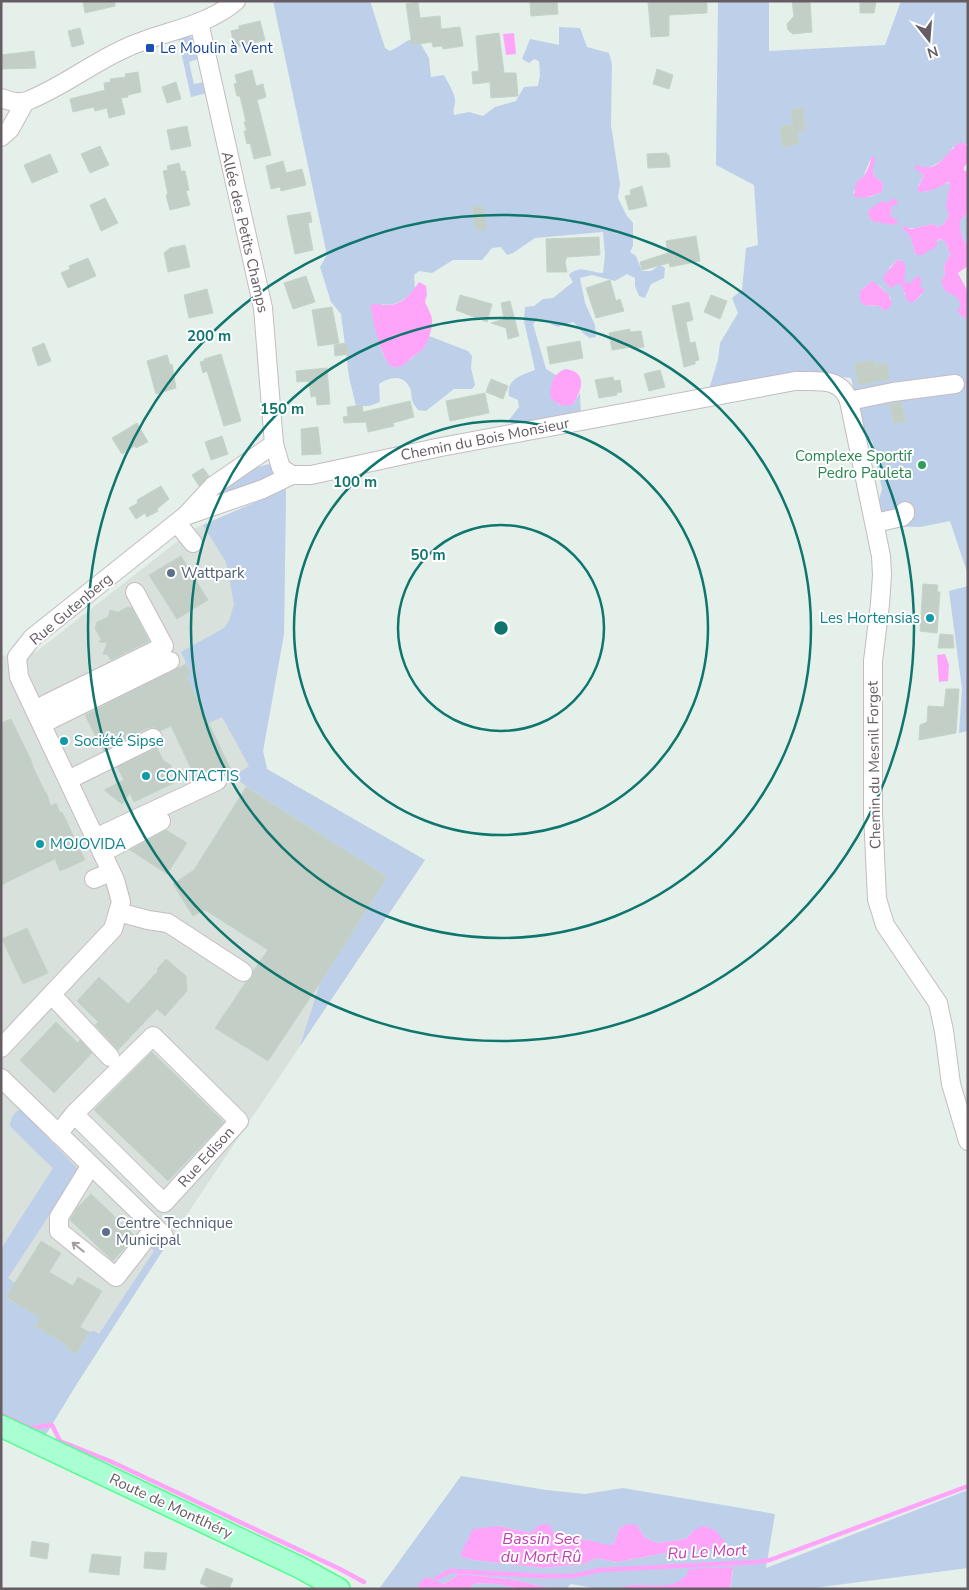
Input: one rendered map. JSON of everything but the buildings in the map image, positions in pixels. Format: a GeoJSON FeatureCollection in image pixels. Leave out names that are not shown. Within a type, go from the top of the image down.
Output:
{"type":"FeatureCollection","features":[{"type":"Feature","properties":{"kind":"main road","name":"Route de Montlhéry"},"geometry":{"type":"LineString","coordinates":[[1,1426],[299,1567],[340,1589]]}},
{"type":"Feature","properties":{"kind":"street"},"geometry":{"type":"LineString","coordinates":[[1,98],[25,102],[106,57],[130,46],[218,14],[236,1]]}},
{"type":"Feature","properties":{"kind":"street","name":"Allée des Petits Champs"},"geometry":{"type":"LineString","coordinates":[[199,22],[263,308],[274,444]]}},
{"type":"Feature","properties":{"kind":"street"},"geometry":{"type":"LineString","coordinates":[[1,137],[10,129],[25,102]]}},
{"type":"Feature","properties":{"kind":"street","name":"Chemin du Bois Monsieur"},"geometry":{"type":"LineString","coordinates":[[292,475],[311,475],[441,447],[795,381],[829,382],[843,388],[849,401]]}},
{"type":"Feature","properties":{"kind":"street"},"geometry":{"type":"LineString","coordinates":[[849,401],[893,392],[955,384]]}},
{"type":"Feature","properties":{"kind":"street","name":"Chemin du Mesnil Forget"},"geometry":{"type":"LineString","coordinates":[[849,401],[881,556],[882,575],[872,661],[873,813],[877,899],[885,926],[938,1004],[944,1031],[951,1084],[968,1141]]}},
{"type":"Feature","properties":{"kind":"street"},"geometry":{"type":"LineString","coordinates":[[193,544],[181,519],[214,486],[274,444],[280,468],[292,475]]}},
{"type":"Feature","properties":{"kind":"street","name":"Rue Gutenberg"},"geometry":{"type":"LineString","coordinates":[[1,1048],[113,929],[121,902],[111,872],[68,780],[46,751],[39,719],[18,691],[17,657],[32,638],[181,519],[263,489],[292,475]]}},
{"type":"Feature","properties":{"kind":"street"},"geometry":{"type":"LineString","coordinates":[[875,523],[902,517],[905,511]]}},
{"type":"Feature","properties":{"kind":"street"},"geometry":{"type":"LineString","coordinates":[[135,592],[164,646],[46,704],[39,719],[52,719],[170,661]]}},
{"type":"Feature","properties":{"kind":"street"},"geometry":{"type":"LineString","coordinates":[[68,780],[154,738]]}},
{"type":"Feature","properties":{"kind":"street"},"geometry":{"type":"LineString","coordinates":[[99,845],[216,780]]}},
{"type":"Feature","properties":{"kind":"street"},"geometry":{"type":"LineString","coordinates":[[99,845],[161,822]]}},
{"type":"Feature","properties":{"kind":"street"},"geometry":{"type":"LineString","coordinates":[[94,879],[111,872]]}},
{"type":"Feature","properties":{"kind":"street"},"geometry":{"type":"LineString","coordinates":[[118,912],[168,923],[242,972]]}},
{"type":"Feature","properties":{"kind":"street"},"geometry":{"type":"LineString","coordinates":[[52,995],[110,1056]]}},
{"type":"Feature","properties":{"kind":"street","name":"Rue Edison"},"geometry":{"type":"LineString","coordinates":[[58,1134],[74,1114],[153,1036],[238,1121],[164,1203],[74,1114]]}},
{"type":"Feature","properties":{"kind":"street"},"geometry":{"type":"LineString","coordinates":[[1,1078],[58,1134],[91,1165],[159,1231],[116,1277],[59,1231],[60,1218],[91,1165]]}},
{"type":"Feature","properties":{"kind":"shaded area"},"geometry":{"type":"Polygon","coordinates":[[[273,1],[370,1],[385,48],[390,51],[417,38],[429,58],[431,77],[444,75],[451,89],[455,100],[454,115],[469,112],[483,116],[495,107],[516,101],[524,87],[538,86],[540,75],[539,61],[534,59],[529,63],[522,59],[530,39],[559,45],[559,27],[580,28],[587,47],[609,53],[612,64],[611,125],[620,184],[618,198],[627,216],[633,223],[633,246],[630,252],[636,256],[642,271],[651,271],[660,265],[665,268],[664,278],[651,284],[645,298],[639,296],[635,286],[635,278],[627,274],[615,281],[592,275],[580,278],[585,303],[595,325],[596,337],[590,338],[573,322],[558,327],[538,319],[533,324],[546,369],[556,375],[551,386],[551,398],[559,405],[573,404],[580,393],[581,416],[513,427],[509,420],[519,407],[518,400],[509,396],[509,390],[510,385],[516,378],[535,370],[524,321],[525,307],[534,306],[543,299],[553,298],[573,282],[569,275],[577,270],[603,273],[605,255],[603,232],[535,238],[507,255],[501,247],[492,248],[482,260],[453,260],[432,273],[419,271],[414,275],[415,289],[408,296],[396,303],[382,304],[380,341],[382,350],[391,364],[400,367],[421,351],[429,336],[468,351],[472,356],[471,368],[475,385],[472,389],[454,389],[426,411],[418,410],[412,400],[411,390],[404,380],[391,378],[379,384],[380,402],[369,406],[356,406],[349,377],[341,314],[331,302],[320,267],[327,255],[273,1]]]}},
{"type":"Feature","properties":{"kind":"shaded area"},"geometry":{"type":"Polygon","coordinates":[[[718,1],[769,1],[769,51],[885,45],[901,1],[968,1],[968,146],[966,144],[953,147],[938,163],[918,170],[924,176],[918,186],[925,192],[950,182],[949,215],[944,224],[938,227],[933,224],[916,228],[902,228],[910,236],[916,255],[929,250],[938,240],[941,239],[946,243],[950,255],[944,265],[944,279],[951,293],[959,300],[964,318],[968,318],[968,575],[950,521],[920,527],[880,526],[877,507],[882,489],[872,441],[863,434],[851,378],[822,375],[708,392],[718,360],[720,343],[738,313],[732,298],[742,290],[746,248],[758,245],[754,185],[716,165],[718,1]],[[871,158],[864,175],[853,193],[869,197],[882,192],[883,183],[874,176],[871,158]],[[884,203],[869,210],[868,215],[872,221],[898,222],[890,215],[892,206],[884,203]],[[897,260],[888,272],[897,284],[904,288],[904,294],[915,301],[922,294],[919,285],[903,283],[900,260],[897,260]],[[871,282],[860,291],[861,301],[867,306],[879,306],[884,310],[891,299],[887,293],[871,282]]]}},
{"type":"Feature","properties":{"kind":"shaded area"},"geometry":{"type":"Polygon","coordinates":[[[189,34],[194,40],[198,59],[189,62],[194,84],[204,82],[207,93],[191,97],[178,38],[189,34]]]}},
{"type":"Feature","properties":{"kind":"shaded area"},"geometry":{"type":"Polygon","coordinates":[[[968,213],[968,245],[963,238],[960,226],[961,220],[968,213]]]}},
{"type":"Feature","properties":{"kind":"shaded area"},"geometry":{"type":"Polygon","coordinates":[[[269,464],[277,475],[206,506],[220,489],[233,478],[249,470],[269,464]]]}},
{"type":"Feature","properties":{"kind":"shaded area"},"geometry":{"type":"Polygon","coordinates":[[[286,489],[284,634],[263,751],[267,769],[425,860],[163,1250],[78,1382],[1,1343],[1,656],[36,652],[193,529],[286,489]]]}},
{"type":"Feature","properties":{"kind":"shaded area"},"geometry":{"type":"Polygon","coordinates":[[[286,489],[284,634],[263,751],[267,769],[425,860],[300,1046],[320,983],[387,877],[247,787],[234,776],[249,766],[222,717],[209,723],[186,676],[191,674],[181,652],[224,628],[229,621],[234,604],[226,562],[203,525],[286,489]]]}},
{"type":"Feature","properties":{"kind":"shaded area"},"geometry":{"type":"Polygon","coordinates":[[[968,586],[968,731],[959,733],[962,689],[949,591],[968,586]]]}},
{"type":"Feature","properties":{"kind":"shaded area"},"geometry":{"type":"Polygon","coordinates":[[[20,1109],[79,1170],[8,1278],[15,1283],[6,1298],[26,1309],[37,1291],[52,1300],[36,1326],[67,1345],[66,1347],[76,1354],[89,1332],[94,1331],[99,1334],[154,1251],[148,1244],[153,1239],[163,1250],[42,1441],[1,1421],[1,1249],[53,1168],[10,1126],[13,1116],[20,1109]]]}},
{"type":"Feature","properties":{"kind":"shaded area"},"geometry":{"type":"Polygon","coordinates":[[[461,1476],[546,1490],[585,1494],[623,1488],[775,1514],[766,1568],[968,1490],[968,1568],[806,1589],[730,1589],[733,1571],[687,1579],[680,1584],[665,1588],[633,1585],[615,1589],[600,1589],[571,1584],[567,1588],[555,1589],[509,1579],[459,1574],[444,1584],[426,1578],[417,1587],[418,1589],[379,1589],[461,1476]],[[637,1525],[620,1528],[613,1545],[561,1538],[552,1533],[530,1533],[499,1526],[461,1556],[473,1560],[543,1568],[584,1564],[596,1558],[617,1562],[677,1551],[722,1549],[694,1530],[686,1539],[657,1543],[644,1537],[637,1525]]]}},
{"type":"Feature","properties":{"kind":"shaded area"},"geometry":{"type":"Polygon","coordinates":[[[488,1583],[516,1589],[469,1589],[473,1584],[488,1583]]]}},
{"type":"Feature","properties":{"kind":"water"},"geometry":{"type":"Polygon","coordinates":[[[514,33],[516,54],[506,55],[503,34],[514,33]]]}},
{"type":"Feature","properties":{"kind":"water"},"geometry":{"type":"Polygon","coordinates":[[[961,142],[968,146],[968,162],[964,170],[968,172],[968,213],[961,220],[960,226],[963,238],[968,245],[968,266],[958,273],[968,292],[968,318],[964,318],[957,311],[961,305],[960,302],[945,291],[941,281],[945,275],[944,265],[950,255],[946,243],[941,239],[937,240],[937,246],[922,255],[916,255],[910,236],[902,228],[903,226],[911,229],[933,224],[938,227],[944,224],[949,215],[946,206],[950,182],[934,189],[920,192],[917,189],[924,176],[914,167],[916,165],[931,167],[936,165],[961,142]]]}},
{"type":"Feature","properties":{"kind":"water"},"geometry":{"type":"Polygon","coordinates":[[[871,156],[875,158],[874,176],[883,183],[882,192],[865,198],[854,197],[856,182],[867,171],[871,156]]]}},
{"type":"Feature","properties":{"kind":"water"},"geometry":{"type":"Polygon","coordinates":[[[895,198],[898,204],[892,206],[890,215],[899,222],[892,225],[872,221],[868,215],[871,208],[882,201],[886,203],[895,198]]]}},
{"type":"Feature","properties":{"kind":"water"},"geometry":{"type":"Polygon","coordinates":[[[897,260],[903,261],[904,264],[904,283],[911,283],[918,276],[921,278],[920,286],[925,290],[915,301],[910,303],[900,284],[892,288],[886,284],[883,277],[897,260]]]}},
{"type":"Feature","properties":{"kind":"water"},"geometry":{"type":"Polygon","coordinates":[[[419,282],[426,286],[425,302],[432,321],[430,335],[420,352],[402,366],[394,367],[391,366],[384,356],[375,327],[371,304],[393,305],[398,303],[410,295],[419,282]]]}},
{"type":"Feature","properties":{"kind":"water"},"geometry":{"type":"Polygon","coordinates":[[[871,282],[874,282],[888,294],[892,303],[888,310],[884,310],[879,306],[867,306],[860,301],[860,291],[871,282]]]}},
{"type":"Feature","properties":{"kind":"water"},"geometry":{"type":"Polygon","coordinates":[[[566,369],[578,374],[581,383],[579,394],[573,404],[563,406],[551,398],[551,389],[553,380],[558,373],[566,369]]]}},
{"type":"Feature","properties":{"kind":"water"},"geometry":{"type":"Polygon","coordinates":[[[945,654],[949,665],[948,681],[939,682],[937,655],[945,654]]]}},
{"type":"Feature","properties":{"kind":"water","name":"Bassin Sec du Mort Rû"},"geometry":{"type":"Polygon","coordinates":[[[549,1524],[559,1537],[613,1545],[620,1528],[627,1524],[637,1525],[644,1537],[657,1543],[686,1539],[694,1530],[703,1526],[715,1530],[728,1546],[722,1549],[677,1551],[617,1562],[596,1558],[584,1564],[543,1568],[473,1560],[460,1556],[473,1529],[499,1526],[530,1533],[540,1525],[549,1524]]]}},
{"type":"Feature","properties":{"kind":"water","name":"Bassin Sec du Mort Rû"},"geometry":{"type":"Polygon","coordinates":[[[733,1567],[730,1589],[615,1589],[632,1585],[667,1585],[681,1580],[686,1576],[689,1569],[733,1567]]]}},
{"type":"Feature","properties":{"kind":"water","name":"Bassin Sec du Mort Rû"},"geometry":{"type":"Polygon","coordinates":[[[459,1574],[509,1579],[555,1589],[521,1589],[484,1583],[473,1584],[469,1589],[417,1588],[420,1582],[427,1577],[444,1584],[459,1574]]]}},
{"type":"Feature","properties":{"kind":"waterway"},"geometry":{"type":"LineString","coordinates":[[1,1414],[30,1428],[52,1425],[60,1441],[112,1462],[364,1582]]}},
{"type":"Feature","properties":{"kind":"waterway","name":"Ru Le Mort"},"geometry":{"type":"LineString","coordinates":[[437,1578],[450,1571],[573,1576],[600,1570],[770,1560],[968,1486]]}},
{"type":"Feature","properties":{"kind":"place","name":"Le Moulin à Vent"},"geometry":{"type":"Point","coordinates":[150,48]}},
{"type":"Feature","properties":{"kind":"place","name":"Complexe Sportif Pedro Pauleta"},"geometry":{"type":"Point","coordinates":[922,465]}},
{"type":"Feature","properties":{"kind":"place","name":"Wattpark"},"geometry":{"type":"Point","coordinates":[171,573]}},
{"type":"Feature","properties":{"kind":"place","name":"Les Hortensias"},"geometry":{"type":"Point","coordinates":[930,618]}},
{"type":"Feature","properties":{"kind":"place","name":"Société Sipse"},"geometry":{"type":"Point","coordinates":[64,741]}},
{"type":"Feature","properties":{"kind":"place","name":"CONTACTIS"},"geometry":{"type":"Point","coordinates":[146,776]}},
{"type":"Feature","properties":{"kind":"place","name":"MOJOVIDA"},"geometry":{"type":"Point","coordinates":[40,844]}},
{"type":"Feature","properties":{"kind":"place","name":"Centre Technique Municipal"},"geometry":{"type":"Point","coordinates":[106,1232]}}]}
